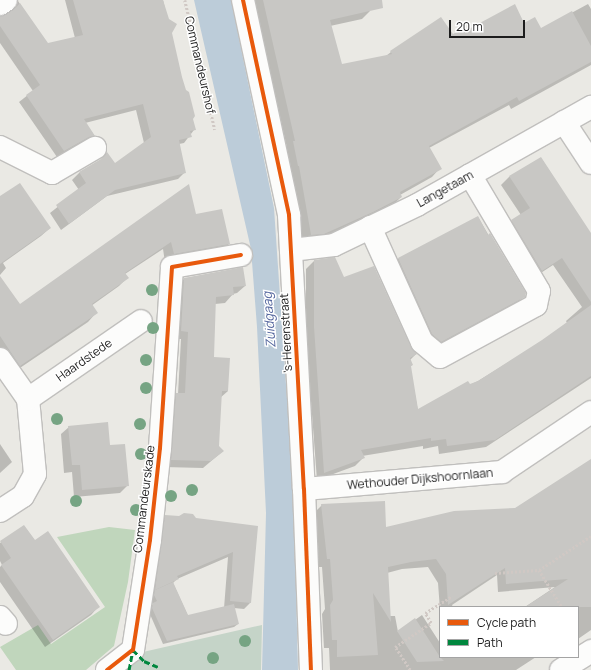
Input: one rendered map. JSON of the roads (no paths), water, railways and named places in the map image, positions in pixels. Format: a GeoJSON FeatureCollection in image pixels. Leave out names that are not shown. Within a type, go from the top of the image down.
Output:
{"type":"FeatureCollection","features":[{"type":"Feature","properties":{"kind":"street"},"geometry":{"type":"LineString","coordinates":[[0,4],[6,0]]}},
{"type":"Feature","properties":{"kind":"street","name":"'s-Herenstraat"},"geometry":{"type":"LineString","coordinates":[[243,0],[289,215],[304,489],[311,670]]}},
{"type":"Feature","properties":{"kind":"street","name":"Langetaam"},"geometry":{"type":"LineString","coordinates":[[291,250],[334,245],[417,205],[591,107]]}},
{"type":"Feature","properties":{"kind":"street"},"geometry":{"type":"LineString","coordinates":[[564,122],[591,163]]}},
{"type":"Feature","properties":{"kind":"street"},"geometry":{"type":"LineString","coordinates":[[0,147],[52,173],[94,148]]}},
{"type":"Feature","properties":{"kind":"street"},"geometry":{"type":"LineString","coordinates":[[370,227],[422,342],[440,357],[536,305],[539,291],[470,175]]}},
{"type":"Feature","properties":{"kind":"street","name":"Commandeurskade"},"geometry":{"type":"LineString","coordinates":[[107,670],[133,650],[150,540],[160,448],[172,267],[241,255]]}},
{"type":"Feature","properties":{"kind":"street","name":"Haardstede"},"geometry":{"type":"LineString","coordinates":[[28,399],[141,321]]}},
{"type":"Feature","properties":{"kind":"street"},"geometry":{"type":"LineString","coordinates":[[0,359],[28,399],[35,474],[23,496],[0,511]]}},
{"type":"Feature","properties":{"kind":"street","name":"Wethouder Dijkshoornlaan"},"geometry":{"type":"LineString","coordinates":[[304,489],[502,472],[591,412]]}},
{"type":"Feature","properties":{"kind":"street"},"geometry":{"type":"LineString","coordinates":[[561,670],[591,650]]}},
{"type":"Feature","properties":{"kind":"water","name":"Zuidgaag"},"geometry":{"type":"Polygon","coordinates":[[[194,0],[231,0],[274,208],[294,502],[298,670],[262,670],[266,513],[257,327],[251,249],[194,0]]]}}]}
